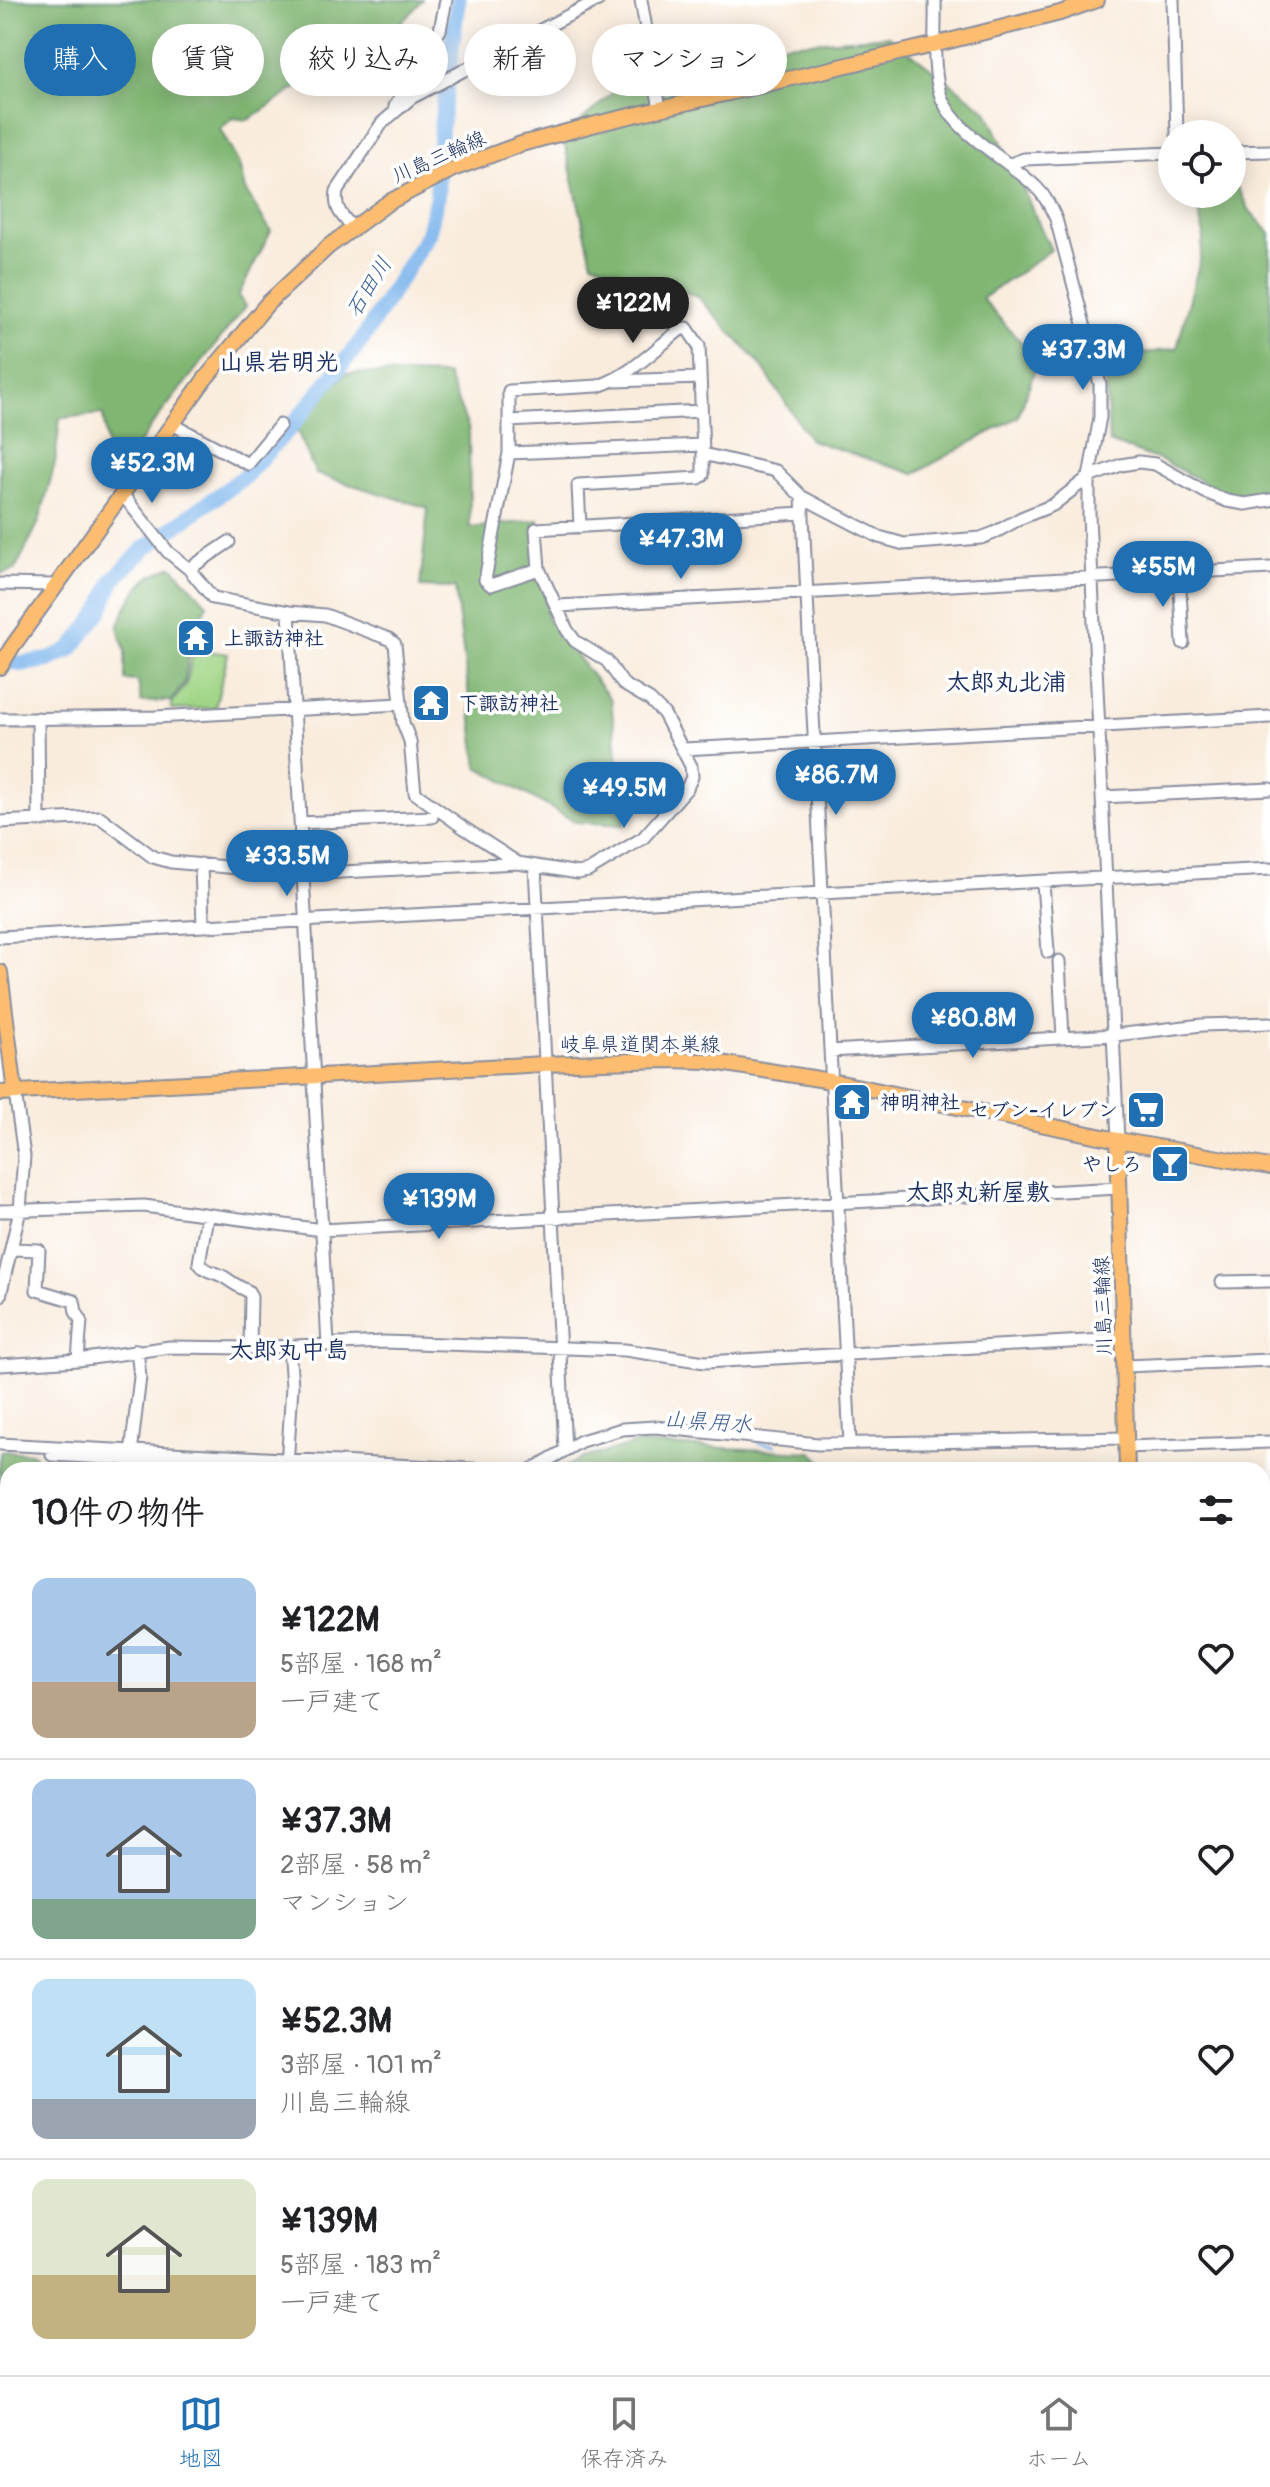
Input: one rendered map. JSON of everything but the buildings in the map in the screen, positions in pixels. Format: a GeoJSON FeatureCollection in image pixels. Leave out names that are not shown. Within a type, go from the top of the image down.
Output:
{"type":"FeatureCollection","features":[{"type":"Feature","properties":{"kind":"main road","name":"川島三輪線"},"geometry":{"type":"LineString","coordinates":[[0,667],[55,585],[205,379],[267,304],[293,277],[352,227],[389,202],[453,169],[521,144],[937,44],[1060,13],[1097,0]]}},
{"type":"Feature","properties":{"kind":"main road"},"geometry":{"type":"LineString","coordinates":[[0,972],[8,1092]]}},
{"type":"Feature","properties":{"kind":"main road","name":"岐阜県道関本巣線"},"geometry":{"type":"LineString","coordinates":[[8,1092],[544,1064],[708,1061],[831,1081],[1118,1140],[1270,1167]]}},
{"type":"Feature","properties":{"kind":"main road","name":"川島三輪線"},"geometry":{"type":"LineString","coordinates":[[1118,1140],[1127,1462]]}},
{"type":"Feature","properties":{"kind":"street"},"geometry":{"type":"LineString","coordinates":[[352,227],[338,210],[335,202],[337,191],[392,111],[440,30],[446,0]]}},
{"type":"Feature","properties":{"kind":"street"},"geometry":{"type":"LineString","coordinates":[[392,111],[429,88],[598,0]]}},
{"type":"Feature","properties":{"kind":"street"},"geometry":{"type":"LineString","coordinates":[[641,0],[660,109]]}},
{"type":"Feature","properties":{"kind":"street"},"geometry":{"type":"LineString","coordinates":[[935,0],[937,79],[942,99],[958,123],[1038,189],[1056,219],[1100,384],[1100,417],[1089,477],[1091,576],[1118,1140]]}},
{"type":"Feature","properties":{"kind":"street"},"geometry":{"type":"LineString","coordinates":[[1173,0],[1177,120]]}},
{"type":"Feature","properties":{"kind":"street"},"geometry":{"type":"LineString","coordinates":[[1246,152],[1270,151]]}},
{"type":"Feature","properties":{"kind":"street"},"geometry":{"type":"LineString","coordinates":[[1010,164],[1024,159],[1158,154]]}},
{"type":"Feature","properties":{"kind":"street"},"geometry":{"type":"LineString","coordinates":[[580,527],[578,485],[699,478],[703,475],[699,346],[687,328],[681,329],[612,382]]}},
{"type":"Feature","properties":{"kind":"street"},"geometry":{"type":"LineString","coordinates":[[539,569],[491,585],[485,580],[509,453],[509,391],[700,378]]}},
{"type":"Feature","properties":{"kind":"street"},"geometry":{"type":"LineString","coordinates":[[509,421],[701,411]]}},
{"type":"Feature","properties":{"kind":"street"},"geometry":{"type":"LineString","coordinates":[[172,424],[248,464],[280,425]]}},
{"type":"Feature","properties":{"kind":"street"},"geometry":{"type":"LineString","coordinates":[[509,453],[702,449],[776,471],[802,497],[879,537],[904,544],[981,538],[1053,505],[1089,477],[1121,465],[1147,463],[1166,469],[1227,501],[1245,504],[1270,500]]}},
{"type":"Feature","properties":{"kind":"street"},"geometry":{"type":"LineString","coordinates":[[122,494],[168,552],[189,569],[213,598],[289,612],[325,615],[395,644],[400,704],[410,741],[415,793],[518,863]]}},
{"type":"Feature","properties":{"kind":"street"},"geometry":{"type":"LineString","coordinates":[[802,497],[850,1443]]}},
{"type":"Feature","properties":{"kind":"street"},"geometry":{"type":"LineString","coordinates":[[0,822],[100,817],[153,857],[171,862],[303,874],[518,863],[578,873],[588,871],[643,838],[687,788],[692,777],[684,749],[664,714],[650,700],[623,684],[607,661],[575,641],[567,630],[539,569],[536,529],[802,513]]}},
{"type":"Feature","properties":{"kind":"street"},"geometry":{"type":"LineString","coordinates":[[189,569],[229,542]]}},
{"type":"Feature","properties":{"kind":"street"},"geometry":{"type":"LineString","coordinates":[[558,606],[1270,568]]}},
{"type":"Feature","properties":{"kind":"street"},"geometry":{"type":"LineString","coordinates":[[1179,572],[1183,643]]}},
{"type":"Feature","properties":{"kind":"street"},"geometry":{"type":"LineString","coordinates":[[0,584],[55,585]]}},
{"type":"Feature","properties":{"kind":"street"},"geometry":{"type":"LineString","coordinates":[[289,612],[328,1345]]}},
{"type":"Feature","properties":{"kind":"street"},"geometry":{"type":"LineString","coordinates":[[0,719],[155,717],[400,704]]}},
{"type":"Feature","properties":{"kind":"street"},"geometry":{"type":"LineString","coordinates":[[684,749],[1270,717]]}},
{"type":"Feature","properties":{"kind":"street"},"geometry":{"type":"LineString","coordinates":[[38,718],[39,818]]}},
{"type":"Feature","properties":{"kind":"street"},"geometry":{"type":"LineString","coordinates":[[1103,797],[1270,789]]}},
{"type":"Feature","properties":{"kind":"street"},"geometry":{"type":"LineString","coordinates":[[300,823],[432,817]]}},
{"type":"Feature","properties":{"kind":"street"},"geometry":{"type":"LineString","coordinates":[[201,864],[203,926]]}},
{"type":"Feature","properties":{"kind":"street"},"geometry":{"type":"LineString","coordinates":[[535,867],[565,1450]]}},
{"type":"Feature","properties":{"kind":"street"},"geometry":{"type":"LineString","coordinates":[[0,937],[1270,869]]}},
{"type":"Feature","properties":{"kind":"street"},"geometry":{"type":"LineString","coordinates":[[1043,883],[1048,952]]}},
{"type":"Feature","properties":{"kind":"street"},"geometry":{"type":"LineString","coordinates":[[1059,961],[1063,1038]]}},
{"type":"Feature","properties":{"kind":"street"},"geometry":{"type":"LineString","coordinates":[[830,1051],[1270,1023]]}},
{"type":"Feature","properties":{"kind":"street"},"geometry":{"type":"LineString","coordinates":[[0,1296],[20,1210],[24,1156],[8,1092]]}},
{"type":"Feature","properties":{"kind":"street"},"geometry":{"type":"LineString","coordinates":[[0,1211],[144,1206],[322,1230],[1119,1188]]}},
{"type":"Feature","properties":{"kind":"street"},"geometry":{"type":"LineString","coordinates":[[207,1216],[199,1263],[203,1270],[224,1277],[232,1285],[248,1291],[251,1296],[250,1348]]}},
{"type":"Feature","properties":{"kind":"street"},"geometry":{"type":"LineString","coordinates":[[13,1249],[39,1250],[37,1290],[74,1301],[81,1320],[78,1360]]}},
{"type":"Feature","properties":{"kind":"street"},"geometry":{"type":"LineString","coordinates":[[1222,1282],[1270,1281]]}},
{"type":"Feature","properties":{"kind":"street"},"geometry":{"type":"LineString","coordinates":[[0,1365],[78,1360],[137,1350],[384,1342],[625,1350],[705,1362],[1123,1339]]}},
{"type":"Feature","properties":{"kind":"street"},"geometry":{"type":"LineString","coordinates":[[287,1462],[292,1386],[289,1347]]}},
{"type":"Feature","properties":{"kind":"street"},"geometry":{"type":"LineString","coordinates":[[129,1460],[140,1377],[137,1350]]}},
{"type":"Feature","properties":{"kind":"street"},"geometry":{"type":"LineString","coordinates":[[1125,1366],[1270,1360]]}},
{"type":"Feature","properties":{"kind":"street"},"geometry":{"type":"LineString","coordinates":[[545,1462],[590,1438],[636,1427],[797,1442],[1270,1442]]}},
{"type":"Feature","properties":{"kind":"street"},"geometry":{"type":"LineString","coordinates":[[0,1444],[129,1460]]}},
{"type":"Feature","properties":{"kind":"street"},"geometry":{"type":"LineString","coordinates":[[52,1455],[182,1462]]}},
{"type":"Feature","properties":{"kind":"green space"},"geometry":{"type":"Polygon","coordinates":[[[0,0],[422,0],[398,24],[280,24],[280,96],[284,96],[248,120],[233,118],[220,129],[239,164],[245,190],[271,231],[238,296],[246,306],[152,425],[111,483],[103,414],[60,418],[55,463],[39,522],[15,570],[0,574],[0,0]]]}},
{"type":"Feature","properties":{"kind":"green space"},"geometry":{"type":"Polygon","coordinates":[[[889,36],[987,111],[1051,250],[982,299],[1038,361],[1018,417],[914,474],[810,440],[760,364],[697,296],[592,262],[563,137],[609,96],[787,96],[787,44],[889,36]]]}},
{"type":"Feature","properties":{"kind":"green space"},"geometry":{"type":"Polygon","coordinates":[[[1246,204],[1270,233],[1270,503],[1264,496],[1224,493],[1165,462],[1109,442],[1105,360],[1177,348],[1204,234],[1197,208],[1246,208],[1246,204]]]}},
{"type":"Feature","properties":{"kind":"green space"},"geometry":{"type":"Polygon","coordinates":[[[346,373],[447,375],[469,430],[470,528],[539,520],[547,618],[611,700],[625,825],[576,822],[478,767],[455,588],[420,587],[428,508],[316,474],[295,426],[346,373]]]}},
{"type":"Feature","properties":{"kind":"green space"},"geometry":{"type":"Polygon","coordinates":[[[172,566],[207,604],[190,650],[184,684],[171,701],[141,702],[138,681],[125,680],[125,650],[118,628],[135,592],[150,576],[172,566]]]}},
{"type":"Feature","properties":{"kind":"green space"},"geometry":{"type":"Polygon","coordinates":[[[193,653],[228,654],[215,708],[172,710],[171,704],[186,685],[193,653]]]}},
{"type":"Feature","properties":{"kind":"green space"},"geometry":{"type":"Polygon","coordinates":[[[636,1444],[812,1452],[823,1462],[575,1462],[636,1444]]]}},
{"type":"Feature","properties":{"kind":"green space"},"geometry":{"type":"Polygon","coordinates":[[[0,1451],[32,1453],[40,1462],[0,1462],[0,1451]]]}},
{"type":"Feature","properties":{"kind":"waterway","name":"石田川"},"geometry":{"type":"LineString","coordinates":[[0,659],[20,664],[48,660],[71,649],[101,610],[113,580],[145,548],[244,477],[290,428],[362,340],[428,234],[437,196],[441,128],[458,0]]}},
{"type":"Feature","properties":{"kind":"waterway","name":"山県用水"},"geometry":{"type":"LineString","coordinates":[[647,1433],[675,1435]]}},
{"type":"Feature","properties":{"kind":"waterway","name":"山県用水"},"geometry":{"type":"LineString","coordinates":[[570,1454],[601,1441]]}},
{"type":"Feature","properties":{"kind":"waterway","name":"山県用水"},"geometry":{"type":"LineString","coordinates":[[759,1443],[775,1445]]}},
{"type":"Feature","properties":{"kind":"waterway","name":"山県用水"},"geometry":{"type":"LineString","coordinates":[[555,1462],[562,1458]]}},
{"type":"Feature","properties":{"kind":"place","name":"上諏訪神社"},"geometry":{"type":"Point","coordinates":[196,638]}},
{"type":"Feature","properties":{"kind":"place","name":"下諏訪神社"},"geometry":{"type":"Point","coordinates":[431,703]}},
{"type":"Feature","properties":{"kind":"place","name":"神明神社"},"geometry":{"type":"Point","coordinates":[852,1102]}},
{"type":"Feature","properties":{"kind":"place","name":"セブン-イレブン"},"geometry":{"type":"Point","coordinates":[1146,1110]}},
{"type":"Feature","properties":{"kind":"place","name":"やしろ"},"geometry":{"type":"Point","coordinates":[1170,1164]}},
{"type":"Feature","properties":{"kind":"district","name":"山県岩明光"},"geometry":{"type":"Point","coordinates":[279,362]}},
{"type":"Feature","properties":{"kind":"district","name":"太郎丸北浦"},"geometry":{"type":"Point","coordinates":[1006,682]}},
{"type":"Feature","properties":{"kind":"district","name":"太郎丸新屋敷"},"geometry":{"type":"Point","coordinates":[978,1192]}},
{"type":"Feature","properties":{"kind":"district","name":"太郎丸中島"},"geometry":{"type":"Point","coordinates":[289,1350]}}]}
